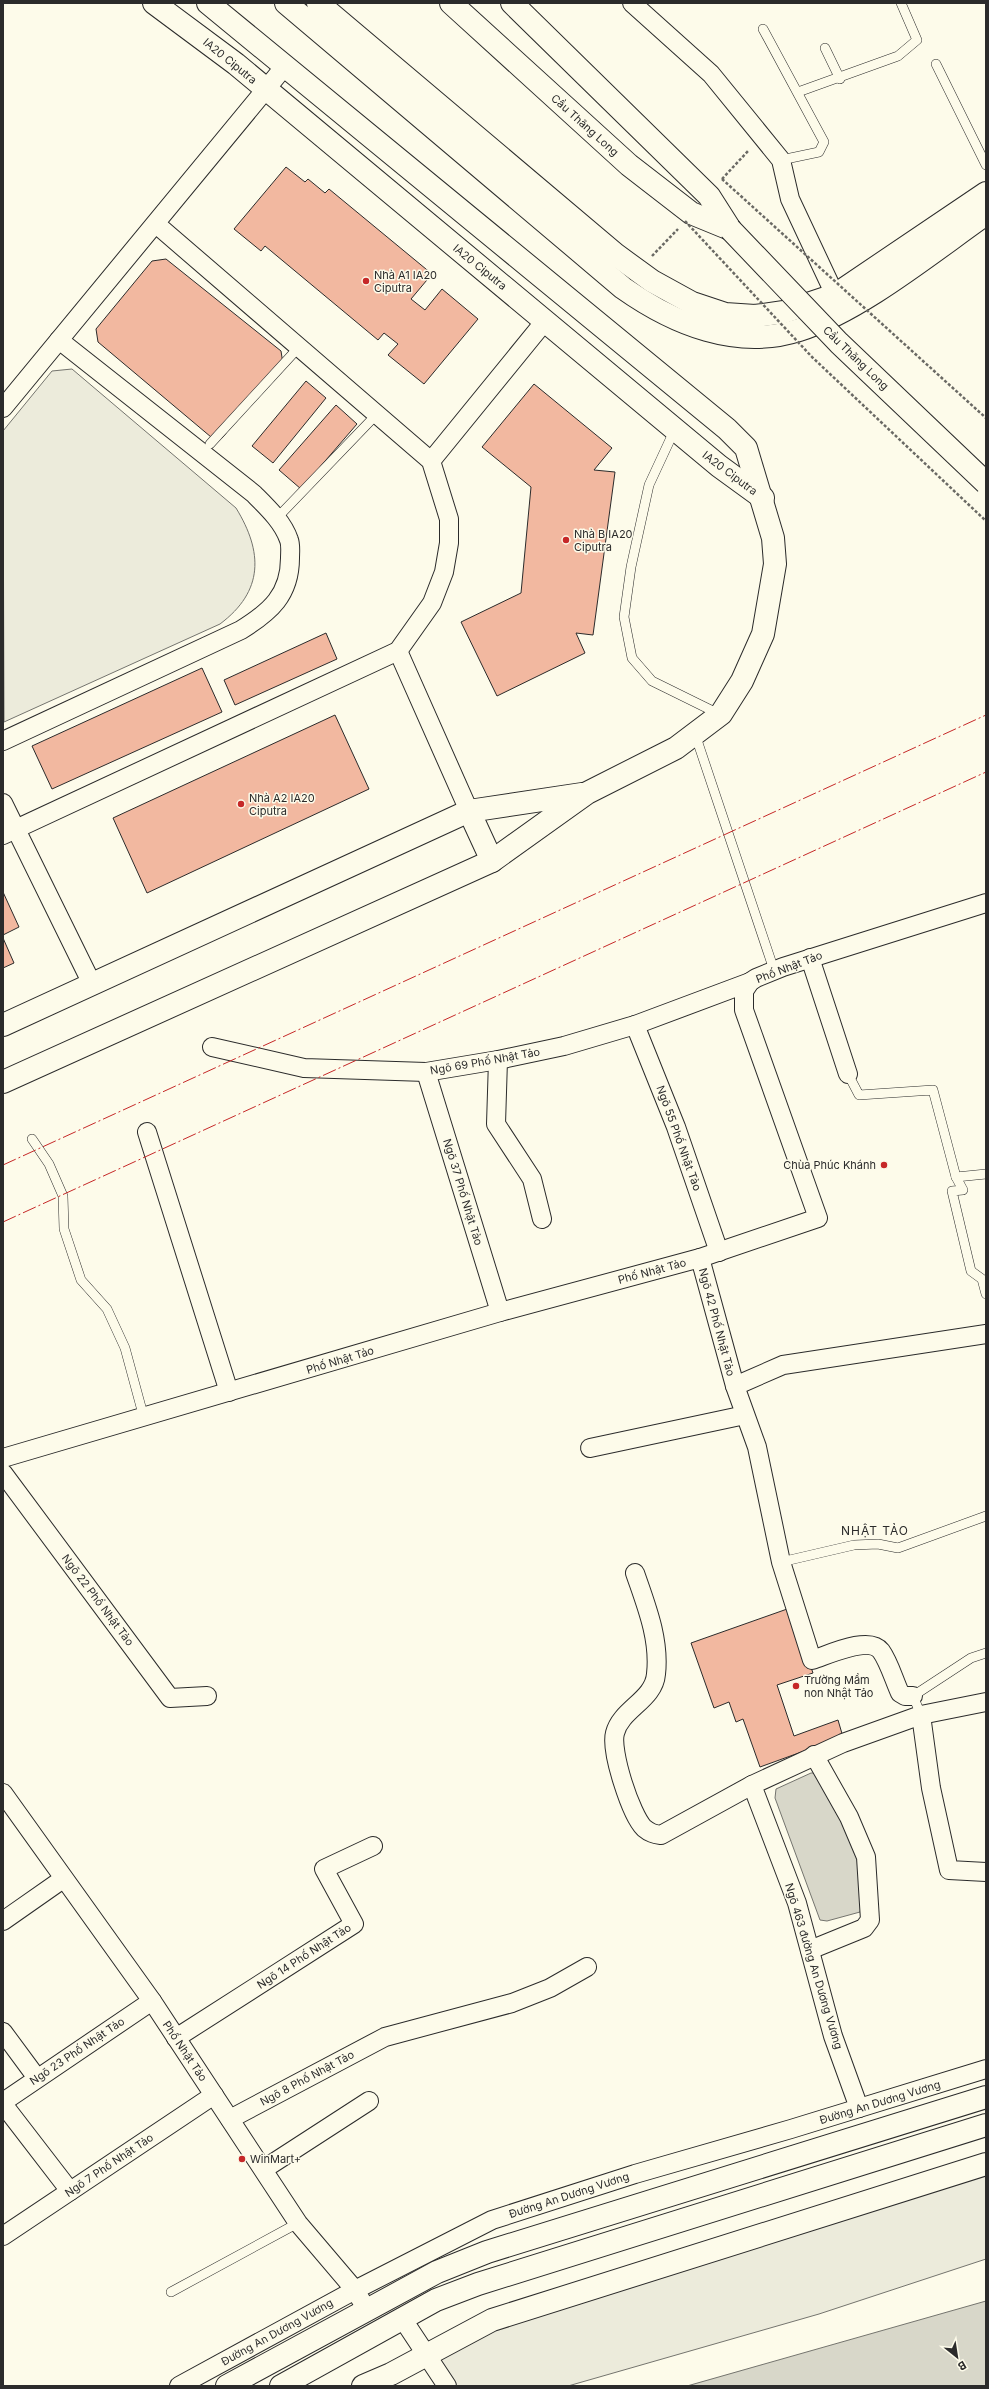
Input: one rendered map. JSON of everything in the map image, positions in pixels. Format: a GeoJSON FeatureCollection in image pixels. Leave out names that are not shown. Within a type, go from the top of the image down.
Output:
{"type":"FeatureCollection","features":[{"type":"Feature","properties":{"kind":"main road","name":"IA20 Ciputra"},"geometry":{"type":"LineString","coordinates":[[154,3],[236,64],[719,466],[763,498]]}},
{"type":"Feature","properties":{"kind":"main road","name":"IA20 Ciputra"},"geometry":{"type":"LineString","coordinates":[[208,3],[727,429],[746,448],[763,498]]}},
{"type":"Feature","properties":{"kind":"main road"},"geometry":{"type":"LineString","coordinates":[[286,3],[623,288],[651,308],[704,330],[737,336],[768,336],[799,330],[836,315],[883,286],[986,214]]}},
{"type":"Feature","properties":{"kind":"main road"},"geometry":{"type":"LineString","coordinates":[[318,3],[615,254],[638,271],[692,303],[725,314],[755,316],[784,312],[835,295],[986,192]]}},
{"type":"Feature","properties":{"kind":"main road","name":"Cầu Thăng Long"},"geometry":{"type":"LineString","coordinates":[[451,3],[629,165],[691,213],[730,229]]}},
{"type":"Feature","properties":{"kind":"main road","name":"Cầu Thăng Long"},"geometry":{"type":"LineString","coordinates":[[512,3],[709,196],[730,229],[839,343],[986,483]]}},
{"type":"Feature","properties":{"kind":"main road"},"geometry":{"type":"LineString","coordinates":[[3,1082],[492,861],[587,793],[676,748],[695,734],[721,714],[742,681],[763,634],[775,564],[773,538],[763,498]]}},
{"type":"Feature","properties":{"kind":"main road"},"geometry":{"type":"LineString","coordinates":[[3,1025],[469,811],[587,793]]}},
{"type":"Feature","properties":{"kind":"main road"},"geometry":{"type":"LineString","coordinates":[[469,811],[492,861]]}},
{"type":"Feature","properties":{"kind":"main road","name":"Đường An Dương Vương"},"geometry":{"type":"LineString","coordinates":[[227,2386],[367,2308],[436,2272],[486,2252],[986,2097]]}},
{"type":"Feature","properties":{"kind":"main road"},"geometry":{"type":"LineString","coordinates":[[281,2386],[436,2300],[478,2284],[986,2125]]}},
{"type":"Feature","properties":{"kind":"main road"},"geometry":{"type":"LineString","coordinates":[[363,2386],[427,2355],[492,2320],[986,2164]]}},
{"type":"Feature","properties":{"kind":"street"},"geometry":{"type":"LineString","coordinates":[[632,3],[711,74],[781,160],[790,198],[835,295]]}},
{"type":"Feature","properties":{"kind":"street"},"geometry":{"type":"LineString","coordinates":[[3,408],[285,66]]}},
{"type":"Feature","properties":{"kind":"street"},"geometry":{"type":"LineString","coordinates":[[9,832],[398,651],[432,603],[444,572],[449,543],[448,519],[431,461],[156,224]]}},
{"type":"Feature","properties":{"kind":"street"},"geometry":{"type":"LineString","coordinates":[[431,461],[545,321]]}},
{"type":"Feature","properties":{"kind":"street"},"geometry":{"type":"LineString","coordinates":[[3,741],[241,630],[266,614],[283,592],[290,572],[290,541],[276,519],[254,494],[59,340]]}},
{"type":"Feature","properties":{"kind":"street"},"geometry":{"type":"LineString","coordinates":[[398,651],[469,811]]}},
{"type":"Feature","properties":{"kind":"street"},"geometry":{"type":"LineString","coordinates":[[3,803],[9,832],[92,984]]}},
{"type":"Feature","properties":{"kind":"street","name":"Phố Nhật Tảo"},"geometry":{"type":"LineString","coordinates":[[3,1458],[144,1418],[500,1312],[700,1258],[818,1218],[744,1010],[744,990],[750,982],[774,970],[986,903]]}},
{"type":"Feature","properties":{"kind":"street"},"geometry":{"type":"LineString","coordinates":[[810,958],[848,1074]]}},
{"type":"Feature","properties":{"kind":"street","name":"Ngõ 69 Phố Nhật Tảo"},"geometry":{"type":"LineString","coordinates":[[212,1046],[304,1068],[426,1072],[498,1060],[564,1046],[635,1025],[750,982]]}},
{"type":"Feature","properties":{"kind":"street","name":"Ngõ 55 Phố Nhật Tảo"},"geometry":{"type":"LineString","coordinates":[[635,1025],[676,1127],[719,1252]]}},
{"type":"Feature","properties":{"kind":"street"},"geometry":{"type":"LineString","coordinates":[[498,1060],[496,1124],[532,1180],[542,1219]]}},
{"type":"Feature","properties":{"kind":"street","name":"Ngõ 37 Phố Nhật Tảo"},"geometry":{"type":"LineString","coordinates":[[426,1072],[500,1312]]}},
{"type":"Feature","properties":{"kind":"street"},"geometry":{"type":"LineString","coordinates":[[147,1132],[230,1392]]}},
{"type":"Feature","properties":{"kind":"street","name":"Ngõ 42 Phố Nhật Tảo"},"geometry":{"type":"LineString","coordinates":[[700,1258],[735,1386],[757,1447],[781,1562],[812,1660],[865,1643],[874,1645],[881,1651],[900,1693],[905,1696],[913,1696]]}},
{"type":"Feature","properties":{"kind":"street"},"geometry":{"type":"LineString","coordinates":[[735,1386],[783,1365],[986,1334]]}},
{"type":"Feature","properties":{"kind":"street"},"geometry":{"type":"LineString","coordinates":[[590,1448],[746,1416]]}},
{"type":"Feature","properties":{"kind":"street","name":"Ngõ 22 Phố Nhật Tảo"},"geometry":{"type":"LineString","coordinates":[[3,1473],[170,1698],[207,1696]]}},
{"type":"Feature","properties":{"kind":"street"},"geometry":{"type":"LineString","coordinates":[[635,1573],[650,1618],[656,1644],[656,1676],[650,1690],[622,1720],[615,1733],[615,1752],[622,1780],[643,1827],[652,1834],[661,1835],[752,1785],[814,1755],[843,1743],[921,1715],[986,1702]]}},
{"type":"Feature","properties":{"kind":"street"},"geometry":{"type":"LineString","coordinates":[[921,1715],[931,1788],[949,1870],[986,1872]]}},
{"type":"Feature","properties":{"kind":"street"},"geometry":{"type":"LineString","coordinates":[[810,1950],[864,1928],[870,1920],[866,1857],[849,1817],[814,1755]]}},
{"type":"Feature","properties":{"kind":"street","name":"Ngõ 463 đường An Dương Vương"},"geometry":{"type":"LineString","coordinates":[[752,1785],[797,1903],[833,2036],[859,2108]]}},
{"type":"Feature","properties":{"kind":"street","name":"Phố Nhật Tảo"},"geometry":{"type":"LineString","coordinates":[[3,1793],[63,1880],[152,2001],[264,2169],[298,2223],[355,2290],[367,2308]]}},
{"type":"Feature","properties":{"kind":"street","name":"Ngõ 14 Phố Nhật Tảo"},"geometry":{"type":"LineString","coordinates":[[176,2038],[354,1924],[324,1869],[373,1846]]}},
{"type":"Feature","properties":{"kind":"street"},"geometry":{"type":"LineString","coordinates":[[3,1921],[63,1880]]}},
{"type":"Feature","properties":{"kind":"street","name":"Ngõ 8 Phố Nhật Tảo"},"geometry":{"type":"LineString","coordinates":[[230,2119],[385,2037],[512,2003],[550,1988],[587,1967]]}},
{"type":"Feature","properties":{"kind":"street","name":"Ngõ 23 Phố Nhật Tảo"},"geometry":{"type":"LineString","coordinates":[[3,2103],[37,2078],[152,2001]]}},
{"type":"Feature","properties":{"kind":"street"},"geometry":{"type":"LineString","coordinates":[[3,2032],[37,2078]]}},
{"type":"Feature","properties":{"kind":"street","name":"Đường An Dương Vương"},"geometry":{"type":"LineString","coordinates":[[179,2386],[355,2290],[492,2220],[635,2174],[986,2069]]}},
{"type":"Feature","properties":{"kind":"street","name":"Ngõ 7 Phố Nhật Tảo"},"geometry":{"type":"LineString","coordinates":[[3,2236],[214,2095]]}},
{"type":"Feature","properties":{"kind":"street"},"geometry":{"type":"LineString","coordinates":[[264,2169],[369,2101]]}},
{"type":"Feature","properties":{"kind":"street"},"geometry":{"type":"LineString","coordinates":[[3,2103],[70,2191]]}},
{"type":"Feature","properties":{"kind":"street"},"geometry":{"type":"LineString","coordinates":[[402,2318],[447,2386]]}},
{"type":"Feature","properties":{"kind":"lane"},"geometry":{"type":"LineString","coordinates":[[798,92],[840,79],[898,56],[917,40],[901,3]]}},
{"type":"Feature","properties":{"kind":"lane"},"geometry":{"type":"LineString","coordinates":[[763,29],[824,142],[819,152],[781,160]]}},
{"type":"Feature","properties":{"kind":"lane"},"geometry":{"type":"LineString","coordinates":[[825,48],[840,79]]}},
{"type":"Feature","properties":{"kind":"lane"},"geometry":{"type":"LineString","coordinates":[[936,64],[986,165]]}},
{"type":"Feature","properties":{"kind":"lane"},"geometry":{"type":"LineString","coordinates":[[210,444],[299,347]]}},
{"type":"Feature","properties":{"kind":"lane"},"geometry":{"type":"LineString","coordinates":[[276,519],[377,414]]}},
{"type":"Feature","properties":{"kind":"lane"},"geometry":{"type":"LineString","coordinates":[[675,429],[649,485],[631,567],[624,617],[632,658],[652,681],[721,714]]}},
{"type":"Feature","properties":{"kind":"lane"},"geometry":{"type":"LineString","coordinates":[[695,734],[774,970]]}},
{"type":"Feature","properties":{"kind":"lane"},"geometry":{"type":"LineString","coordinates":[[848,1074],[859,1095],[933,1090],[956,1177],[963,1190],[952,1191],[971,1271],[982,1279],[986,1294]]}},
{"type":"Feature","properties":{"kind":"lane"},"geometry":{"type":"LineString","coordinates":[[32,1139],[49,1164],[63,1196],[64,1229],[81,1280],[107,1309],[125,1348],[144,1418]]}},
{"type":"Feature","properties":{"kind":"lane"},"geometry":{"type":"LineString","coordinates":[[956,1177],[986,1174]]}},
{"type":"Feature","properties":{"kind":"lane"},"geometry":{"type":"LineString","coordinates":[[781,1562],[854,1545],[878,1544],[898,1548],[986,1516]]}},
{"type":"Feature","properties":{"kind":"lane"},"geometry":{"type":"LineString","coordinates":[[921,1715],[913,1696],[971,1658],[986,1653]]}},
{"type":"Feature","properties":{"kind":"lane"},"geometry":{"type":"LineString","coordinates":[[171,2292],[298,2223]]}},
{"type":"Feature","properties":{"kind":"path"},"geometry":{"type":"LineString","coordinates":[[761,136],[722,179],[986,418]]}},
{"type":"Feature","properties":{"kind":"path"},"geometry":{"type":"LineString","coordinates":[[638,271],[685,221],[812,357],[986,520]]}},
{"type":"Feature","properties":{"kind":"shaded area"},"geometry":{"type":"Polygon","coordinates":[[[72,369],[236,508],[245,524],[251,540],[255,570],[252,584],[245,598],[220,624],[4,722],[3,431],[52,371],[72,369]]]}},
{"type":"Feature","properties":{"kind":"shaded area"},"geometry":{"type":"Polygon","coordinates":[[[811,1773],[819,1773],[857,1854],[862,1905],[860,1912],[827,1921],[820,1920],[775,1798],[776,1789],[811,1773]]]}},
{"type":"Feature","properties":{"kind":"shaded area"},"geometry":{"type":"Polygon","coordinates":[[[986,2164],[986,2259],[819,2314],[568,2386],[446,2386],[427,2355],[492,2320],[986,2164]]]}},
{"type":"Feature","properties":{"kind":"shaded area"},"geometry":{"type":"Polygon","coordinates":[[[986,2301],[986,2386],[687,2386],[986,2301]]]}},
{"type":"Feature","properties":{"kind":"building","name":"Nhà A1 IA20 Ciputra"},"geometry":{"type":"Polygon","coordinates":[[[286,167],[305,182],[308,179],[325,193],[329,189],[432,274],[411,299],[425,310],[442,289],[478,319],[424,384],[388,355],[398,344],[384,333],[378,340],[265,246],[261,251],[234,229],[286,167]]]}},
{"type":"Feature","properties":{"kind":"building"},"geometry":{"type":"Polygon","coordinates":[[[166,259],[281,351],[283,364],[222,438],[211,437],[98,342],[96,329],[152,261],[166,259]]]}},
{"type":"Feature","properties":{"kind":"building"},"geometry":{"type":"Polygon","coordinates":[[[306,381],[326,398],[273,463],[252,446],[306,381]]]}},
{"type":"Feature","properties":{"kind":"building","name":"Nhà B IA20 Ciputra"},"geometry":{"type":"Polygon","coordinates":[[[534,384],[612,448],[594,470],[615,472],[593,635],[576,633],[585,653],[497,696],[461,622],[521,593],[531,487],[482,447],[534,384]]]}},
{"type":"Feature","properties":{"kind":"building"},"geometry":{"type":"Polygon","coordinates":[[[336,405],[357,424],[301,489],[279,470],[336,405]]]}},
{"type":"Feature","properties":{"kind":"building"},"geometry":{"type":"Polygon","coordinates":[[[326,633],[337,659],[235,705],[224,680],[326,633]]]}},
{"type":"Feature","properties":{"kind":"building"},"geometry":{"type":"Polygon","coordinates":[[[202,668],[222,712],[52,789],[32,746],[202,668]]]}},
{"type":"Feature","properties":{"kind":"building","name":"Nhà A2 IA20 Ciputra"},"geometry":{"type":"Polygon","coordinates":[[[335,715],[369,789],[147,893],[113,818],[335,715]]]}},
{"type":"Feature","properties":{"kind":"building"},"geometry":{"type":"Polygon","coordinates":[[[3,892],[19,927],[3,935],[3,892]]]}},
{"type":"Feature","properties":{"kind":"building"},"geometry":{"type":"Polygon","coordinates":[[[3,938],[14,963],[3,968],[3,938]]]}},
{"type":"Feature","properties":{"kind":"building"},"geometry":{"type":"Polygon","coordinates":[[[790,1608],[813,1673],[777,1685],[794,1736],[838,1720],[843,1737],[760,1767],[743,1719],[736,1722],[729,1702],[714,1708],[691,1643],[790,1608]]]}},
{"type":"Feature","properties":{"kind":"power"},"geometry":{"type":"LineString","coordinates":[[3,1165],[986,715]]}},
{"type":"Feature","properties":{"kind":"power"},"geometry":{"type":"LineString","coordinates":[[3,1222],[986,772]]}},
{"type":"Feature","properties":{"kind":"place","name":"Nhà A1 IA20 Ciputra"},"geometry":{"type":"Point","coordinates":[366,281]}},
{"type":"Feature","properties":{"kind":"place","name":"Nhà B IA20 Ciputra"},"geometry":{"type":"Point","coordinates":[566,540]}},
{"type":"Feature","properties":{"kind":"place","name":"Nhà A2 IA20 Ciputra"},"geometry":{"type":"Point","coordinates":[241,804]}},
{"type":"Feature","properties":{"kind":"place","name":"Chùa Phúc Khánh"},"geometry":{"type":"Point","coordinates":[884,1165]}},
{"type":"Feature","properties":{"kind":"place","name":"Trường Mầm non Nhật Tảo"},"geometry":{"type":"Point","coordinates":[796,1686]}},
{"type":"Feature","properties":{"kind":"place","name":"WinMart+"},"geometry":{"type":"Point","coordinates":[242,2159]}},
{"type":"Feature","properties":{"kind":"district","name":"NHẬT TẢO"},"geometry":{"type":"Point","coordinates":[875,1530]}}]}
